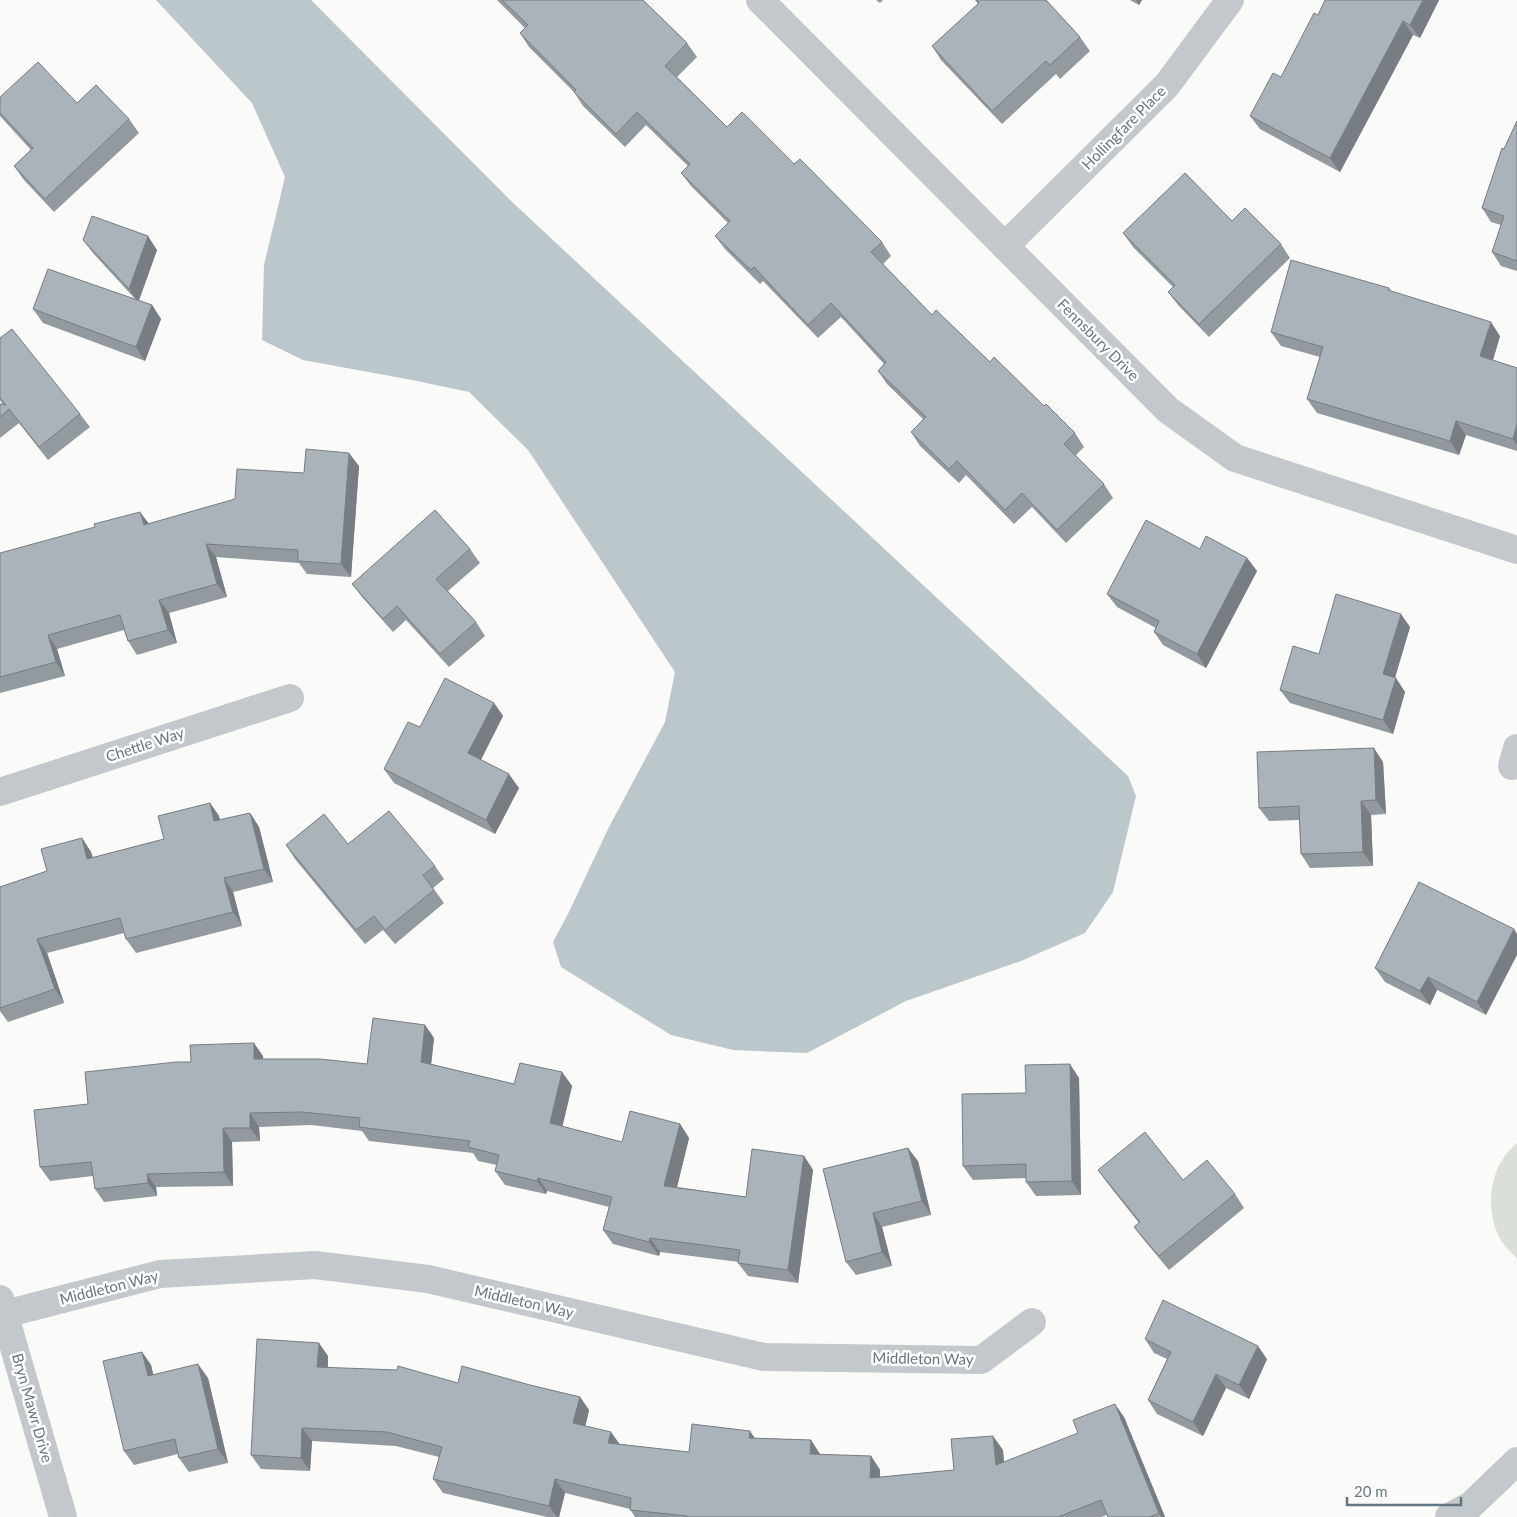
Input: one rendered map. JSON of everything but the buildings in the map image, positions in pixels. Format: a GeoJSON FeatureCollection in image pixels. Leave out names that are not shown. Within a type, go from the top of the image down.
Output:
{"type":"FeatureCollection","features":[{"type":"Feature","properties":{"kind":"street","name":"Fennsbury Drive"},"geometry":{"type":"LineString","coordinates":[[760,0],[1168,410],[1235,458],[1517,550]]}},
{"type":"Feature","properties":{"kind":"street","name":"Hollingfare Place"},"geometry":{"type":"LineString","coordinates":[[1005,246],[1167,85],[1230,0]]}},
{"type":"Feature","properties":{"kind":"street","name":"Chettle Way"},"geometry":{"type":"LineString","coordinates":[[0,792],[290,698]]}},
{"type":"Feature","properties":{"kind":"street","name":"Middleton Way"},"geometry":{"type":"LineString","coordinates":[[3,1307],[160,1274],[315,1265],[428,1280],[764,1357],[981,1360],[1032,1322]]}},
{"type":"Feature","properties":{"kind":"street","name":"Bryn Mawr Drive"},"geometry":{"type":"LineString","coordinates":[[3,1307],[63,1517]]}},
{"type":"Feature","properties":{"kind":"street"},"geometry":{"type":"LineString","coordinates":[[1450,1517],[1470,1506],[1517,1462]]}},
{"type":"Feature","properties":{"kind":"shaded area"},"geometry":{"type":"Polygon","coordinates":[[[156,0],[311,0],[510,200],[1128,776],[1136,796],[1113,892],[1085,933],[1021,961],[906,1001],[807,1053],[733,1050],[671,1035],[561,967],[553,942],[609,827],[665,722],[675,672],[528,450],[469,392],[303,360],[262,340],[264,265],[285,177],[252,103],[156,0]]]}},
{"type":"Feature","properties":{"kind":"shaded area"},"geometry":{"type":"Polygon","coordinates":[[[1517,1143],[1517,1259],[1504,1245],[1498,1235],[1494,1223],[1491,1198],[1492,1186],[1501,1162],[1517,1143]]]}}]}
